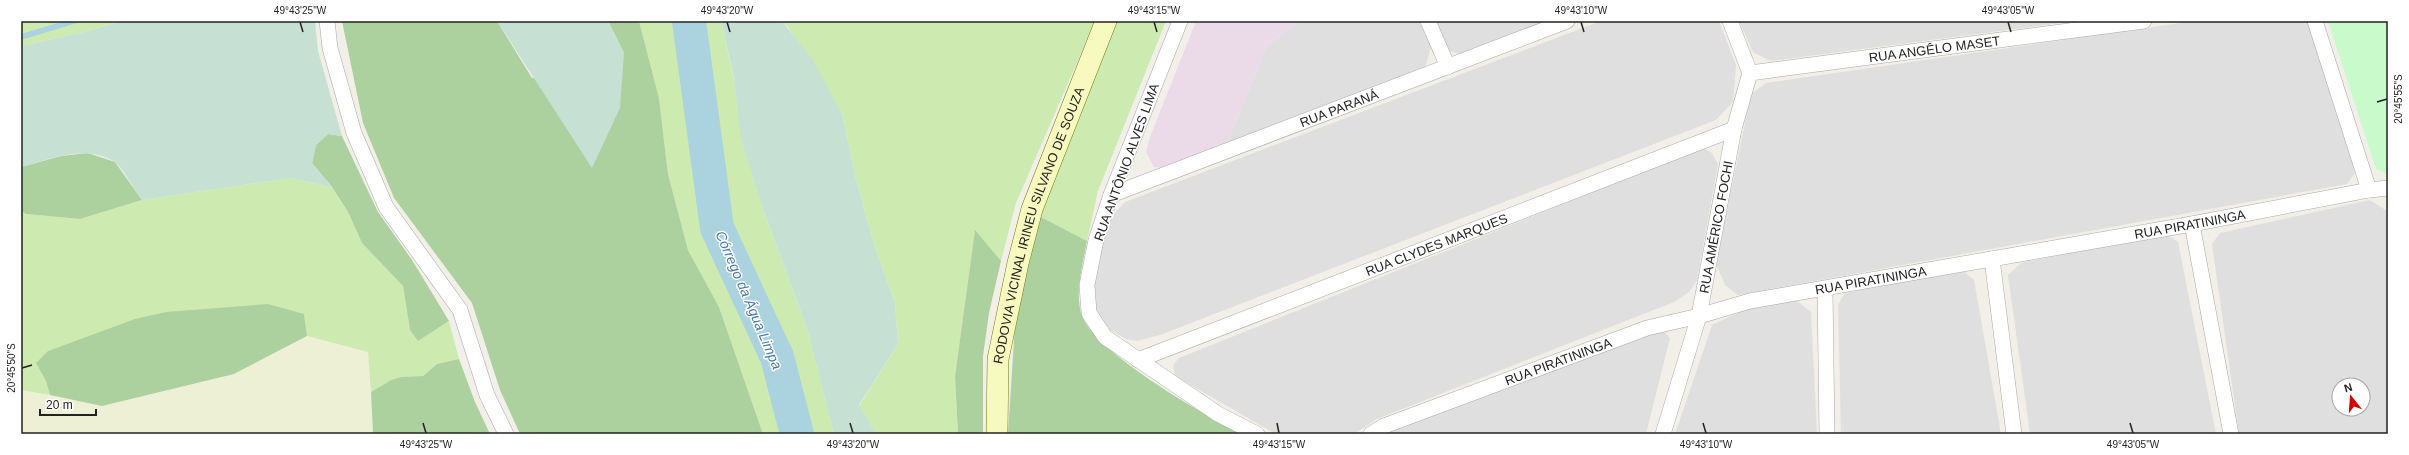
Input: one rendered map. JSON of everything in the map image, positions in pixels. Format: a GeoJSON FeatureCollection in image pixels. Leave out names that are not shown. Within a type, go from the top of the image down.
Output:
{"type":"FeatureCollection","features":[{"type":"Feature","properties":{"kind":"main road","name":"RODOVIA VICINAL IRINEU SILVANO DE SOUZA"},"geometry":{"type":"LineString","coordinates":[[997,434],[998,358],[1018,263],[1032,209],[1106,21]]}},
{"type":"Feature","properties":{"kind":"street"},"geometry":{"type":"LineString","coordinates":[[327,21],[330,48],[354,133],[386,207],[460,310],[487,395],[506,434]]}},
{"type":"Feature","properties":{"kind":"street","name":"RUA ANTÔNIO ALVES LIMA"},"geometry":{"type":"LineString","coordinates":[[1180,21],[1111,195],[1096,240],[1087,284],[1089,313],[1105,337],[1218,414],[1257,434]]}},
{"type":"Feature","properties":{"kind":"street"},"geometry":{"type":"LineString","coordinates":[[1428,21],[1448,67]]}},
{"type":"Feature","properties":{"kind":"street","name":"RUA PARANÁ"},"geometry":{"type":"LineString","coordinates":[[1111,195],[1566,21]]}},
{"type":"Feature","properties":{"kind":"street"},"geometry":{"type":"LineString","coordinates":[[1730,21],[1750,73]]}},
{"type":"Feature","properties":{"kind":"street","name":"RUA ANGÊLO MASET"},"geometry":{"type":"LineString","coordinates":[[1750,73],[2144,21]]}},
{"type":"Feature","properties":{"kind":"street"},"geometry":{"type":"LineString","coordinates":[[2315,21],[2369,190]]}},
{"type":"Feature","properties":{"kind":"street","name":"RUA AMÉRICO FOCHI"},"geometry":{"type":"LineString","coordinates":[[1663,434],[1699,316],[1734,128],[1750,73]]}},
{"type":"Feature","properties":{"kind":"street","name":"RUA CLYDES MARQUES"},"geometry":{"type":"LineString","coordinates":[[1138,360],[1734,128]]}},
{"type":"Feature","properties":{"kind":"street","name":"RUA PIRATININGA"},"geometry":{"type":"LineString","coordinates":[[1371,434],[1384,426],[1647,328],[1699,316],[1750,301],[1825,290],[2192,224],[2369,190],[2388,188]]}},
{"type":"Feature","properties":{"kind":"street"},"geometry":{"type":"LineString","coordinates":[[2192,224],[2231,434]]}},
{"type":"Feature","properties":{"kind":"street"},"geometry":{"type":"LineString","coordinates":[[1992,259],[2014,434]]}},
{"type":"Feature","properties":{"kind":"street"},"geometry":{"type":"LineString","coordinates":[[1825,290],[1827,434]]}},
{"type":"Feature","properties":{"kind":"shaded area"},"geometry":{"type":"Polygon","coordinates":[[[1196,21],[1300,21],[1267,46],[1226,145],[1166,168],[1154,167],[1146,152],[1150,137],[1196,21]]]}},
{"type":"Feature","properties":{"kind":"shaded area"},"geometry":{"type":"Polygon","coordinates":[[[1300,21],[1419,21],[1431,47],[1425,68],[1226,145],[1267,46],[1300,21]]]}},
{"type":"Feature","properties":{"kind":"shaded area"},"geometry":{"type":"Polygon","coordinates":[[[1433,21],[1548,21],[1461,55],[1445,49],[1433,21]]]}},
{"type":"Feature","properties":{"kind":"shaded area"},"geometry":{"type":"Polygon","coordinates":[[[1601,21],[1719,21],[1736,65],[1733,102],[1716,120],[1160,335],[1137,341],[1126,339],[1110,330],[1094,305],[1092,283],[1102,240],[1115,213],[1125,202],[1601,21]]]}},
{"type":"Feature","properties":{"kind":"shaded area"},"geometry":{"type":"Polygon","coordinates":[[[1739,21],[2076,21],[1770,61],[1753,52],[1739,21]]]}},
{"type":"Feature","properties":{"kind":"shaded area"},"geometry":{"type":"Polygon","coordinates":[[[2194,21],[2308,21],[2355,173],[2347,184],[1738,295],[1725,285],[1716,264],[1751,94],[1766,83],[2194,21]]]}},
{"type":"Feature","properties":{"kind":"shaded area"},"geometry":{"type":"Polygon","coordinates":[[[1703,148],[1712,153],[1718,164],[1697,280],[1689,292],[1674,302],[1377,419],[1354,434],[1276,434],[1175,376],[1173,365],[1179,358],[1703,148]]]}},
{"type":"Feature","properties":{"kind":"shaded area"},"geometry":{"type":"Polygon","coordinates":[[[2370,200],[2387,211],[2388,434],[2239,434],[2212,244],[2220,233],[2370,200]]]}},
{"type":"Feature","properties":{"kind":"shaded area"},"geometry":{"type":"Polygon","coordinates":[[[2166,233],[2178,242],[2216,434],[2030,434],[2008,275],[2021,263],[2166,233]]]}},
{"type":"Feature","properties":{"kind":"shaded area"},"geometry":{"type":"Polygon","coordinates":[[[1962,270],[1974,280],[2001,434],[1841,434],[1838,305],[1845,293],[1962,270]]]}},
{"type":"Feature","properties":{"kind":"shaded area"},"geometry":{"type":"Polygon","coordinates":[[[1796,300],[1811,312],[1817,434],[1675,434],[1712,325],[1749,308],[1796,300]]]}},
{"type":"Feature","properties":{"kind":"shaded area"},"geometry":{"type":"Polygon","coordinates":[[[1664,332],[1670,338],[1646,434],[1384,434],[1652,333],[1664,332]]]}},
{"type":"Feature","properties":{"kind":"green space"},"geometry":{"type":"Polygon","coordinates":[[[21,21],[122,21],[88,31],[21,46],[21,21]]]}},
{"type":"Feature","properties":{"kind":"green space"},"geometry":{"type":"Polygon","coordinates":[[[122,21],[315,21],[318,51],[342,136],[328,134],[316,145],[312,163],[332,187],[290,178],[142,200],[125,174],[115,162],[93,154],[56,157],[21,167],[21,46],[88,31],[122,21]]]}},
{"type":"Feature","properties":{"kind":"green space"},"geometry":{"type":"Polygon","coordinates":[[[342,21],[497,21],[532,78],[624,53],[608,21],[639,21],[659,98],[668,174],[688,250],[719,307],[763,434],[520,434],[500,390],[472,303],[394,198],[363,123],[342,21]]]}},
{"type":"Feature","properties":{"kind":"green space"},"geometry":{"type":"Polygon","coordinates":[[[497,21],[608,21],[624,53],[620,108],[592,168],[497,21]]]}},
{"type":"Feature","properties":{"kind":"green space"},"geometry":{"type":"Polygon","coordinates":[[[639,21],[721,21],[762,206],[807,328],[834,434],[763,434],[719,307],[688,250],[668,174],[659,98],[639,21]]]}},
{"type":"Feature","properties":{"kind":"green space"},"geometry":{"type":"Polygon","coordinates":[[[721,21],[782,21],[813,60],[842,114],[856,179],[875,248],[895,303],[898,344],[859,405],[876,434],[834,434],[807,328],[762,206],[741,138],[734,78],[721,21]]]}},
{"type":"Feature","properties":{"kind":"green space"},"geometry":{"type":"Polygon","coordinates":[[[782,21],[1095,21],[1016,203],[1001,261],[975,231],[955,376],[958,434],[876,434],[859,406],[898,344],[895,303],[875,248],[856,179],[842,114],[788,27],[782,21]]]}},
{"type":"Feature","properties":{"kind":"green space"},"geometry":{"type":"Polygon","coordinates":[[[1114,21],[1166,21],[1098,191],[1087,241],[1039,216],[1114,21]]]}},
{"type":"Feature","properties":{"kind":"green space"},"geometry":{"type":"Polygon","coordinates":[[[2328,21],[2388,21],[2388,174],[2376,169],[2328,21]]]}},
{"type":"Feature","properties":{"kind":"green space"},"geometry":{"type":"Polygon","coordinates":[[[328,134],[342,136],[378,212],[412,260],[449,321],[418,341],[410,330],[403,286],[362,243],[348,212],[332,187],[312,163],[316,145],[328,134]]]}},
{"type":"Feature","properties":{"kind":"green space"},"geometry":{"type":"Polygon","coordinates":[[[88,153],[115,162],[142,200],[80,219],[26,214],[21,211],[21,167],[61,156],[88,153]]]}},
{"type":"Feature","properties":{"kind":"green space"},"geometry":{"type":"Polygon","coordinates":[[[290,178],[332,187],[348,212],[362,243],[403,286],[410,330],[418,341],[449,321],[459,359],[437,364],[423,376],[401,377],[391,380],[371,392],[368,352],[307,336],[304,314],[166,312],[48,351],[46,381],[50,395],[21,390],[21,211],[26,214],[80,219],[142,200],[290,178]]]}},
{"type":"Feature","properties":{"kind":"green space"},"geometry":{"type":"Polygon","coordinates":[[[1039,216],[1087,241],[1080,277],[1079,304],[1081,313],[1089,328],[1105,345],[1152,381],[1203,413],[1242,434],[1008,434],[1015,324],[1039,216]]]}},
{"type":"Feature","properties":{"kind":"green space"},"geometry":{"type":"Polygon","coordinates":[[[975,230],[1001,261],[989,313],[983,356],[983,434],[958,434],[955,376],[975,230]]]}},
{"type":"Feature","properties":{"kind":"green space"},"geometry":{"type":"Polygon","coordinates":[[[268,304],[304,314],[307,336],[234,374],[102,406],[50,395],[46,381],[36,363],[48,351],[135,319],[166,312],[268,304]]]}},
{"type":"Feature","properties":{"kind":"green space"},"geometry":{"type":"Polygon","coordinates":[[[307,336],[368,352],[373,434],[21,434],[21,390],[102,406],[234,374],[307,336]]]}},
{"type":"Feature","properties":{"kind":"green space"},"geometry":{"type":"Polygon","coordinates":[[[459,359],[475,402],[490,434],[373,434],[371,392],[391,380],[401,377],[423,376],[437,364],[459,359]]]}},
{"type":"Feature","properties":{"kind":"waterway"},"geometry":{"type":"LineString","coordinates":[[21,37],[74,21]]}},
{"type":"Feature","properties":{"kind":"waterway","name":"Córrego da Água Limpa"},"geometry":{"type":"LineString","coordinates":[[689,21],[717,228],[777,357],[797,434]]}}]}
